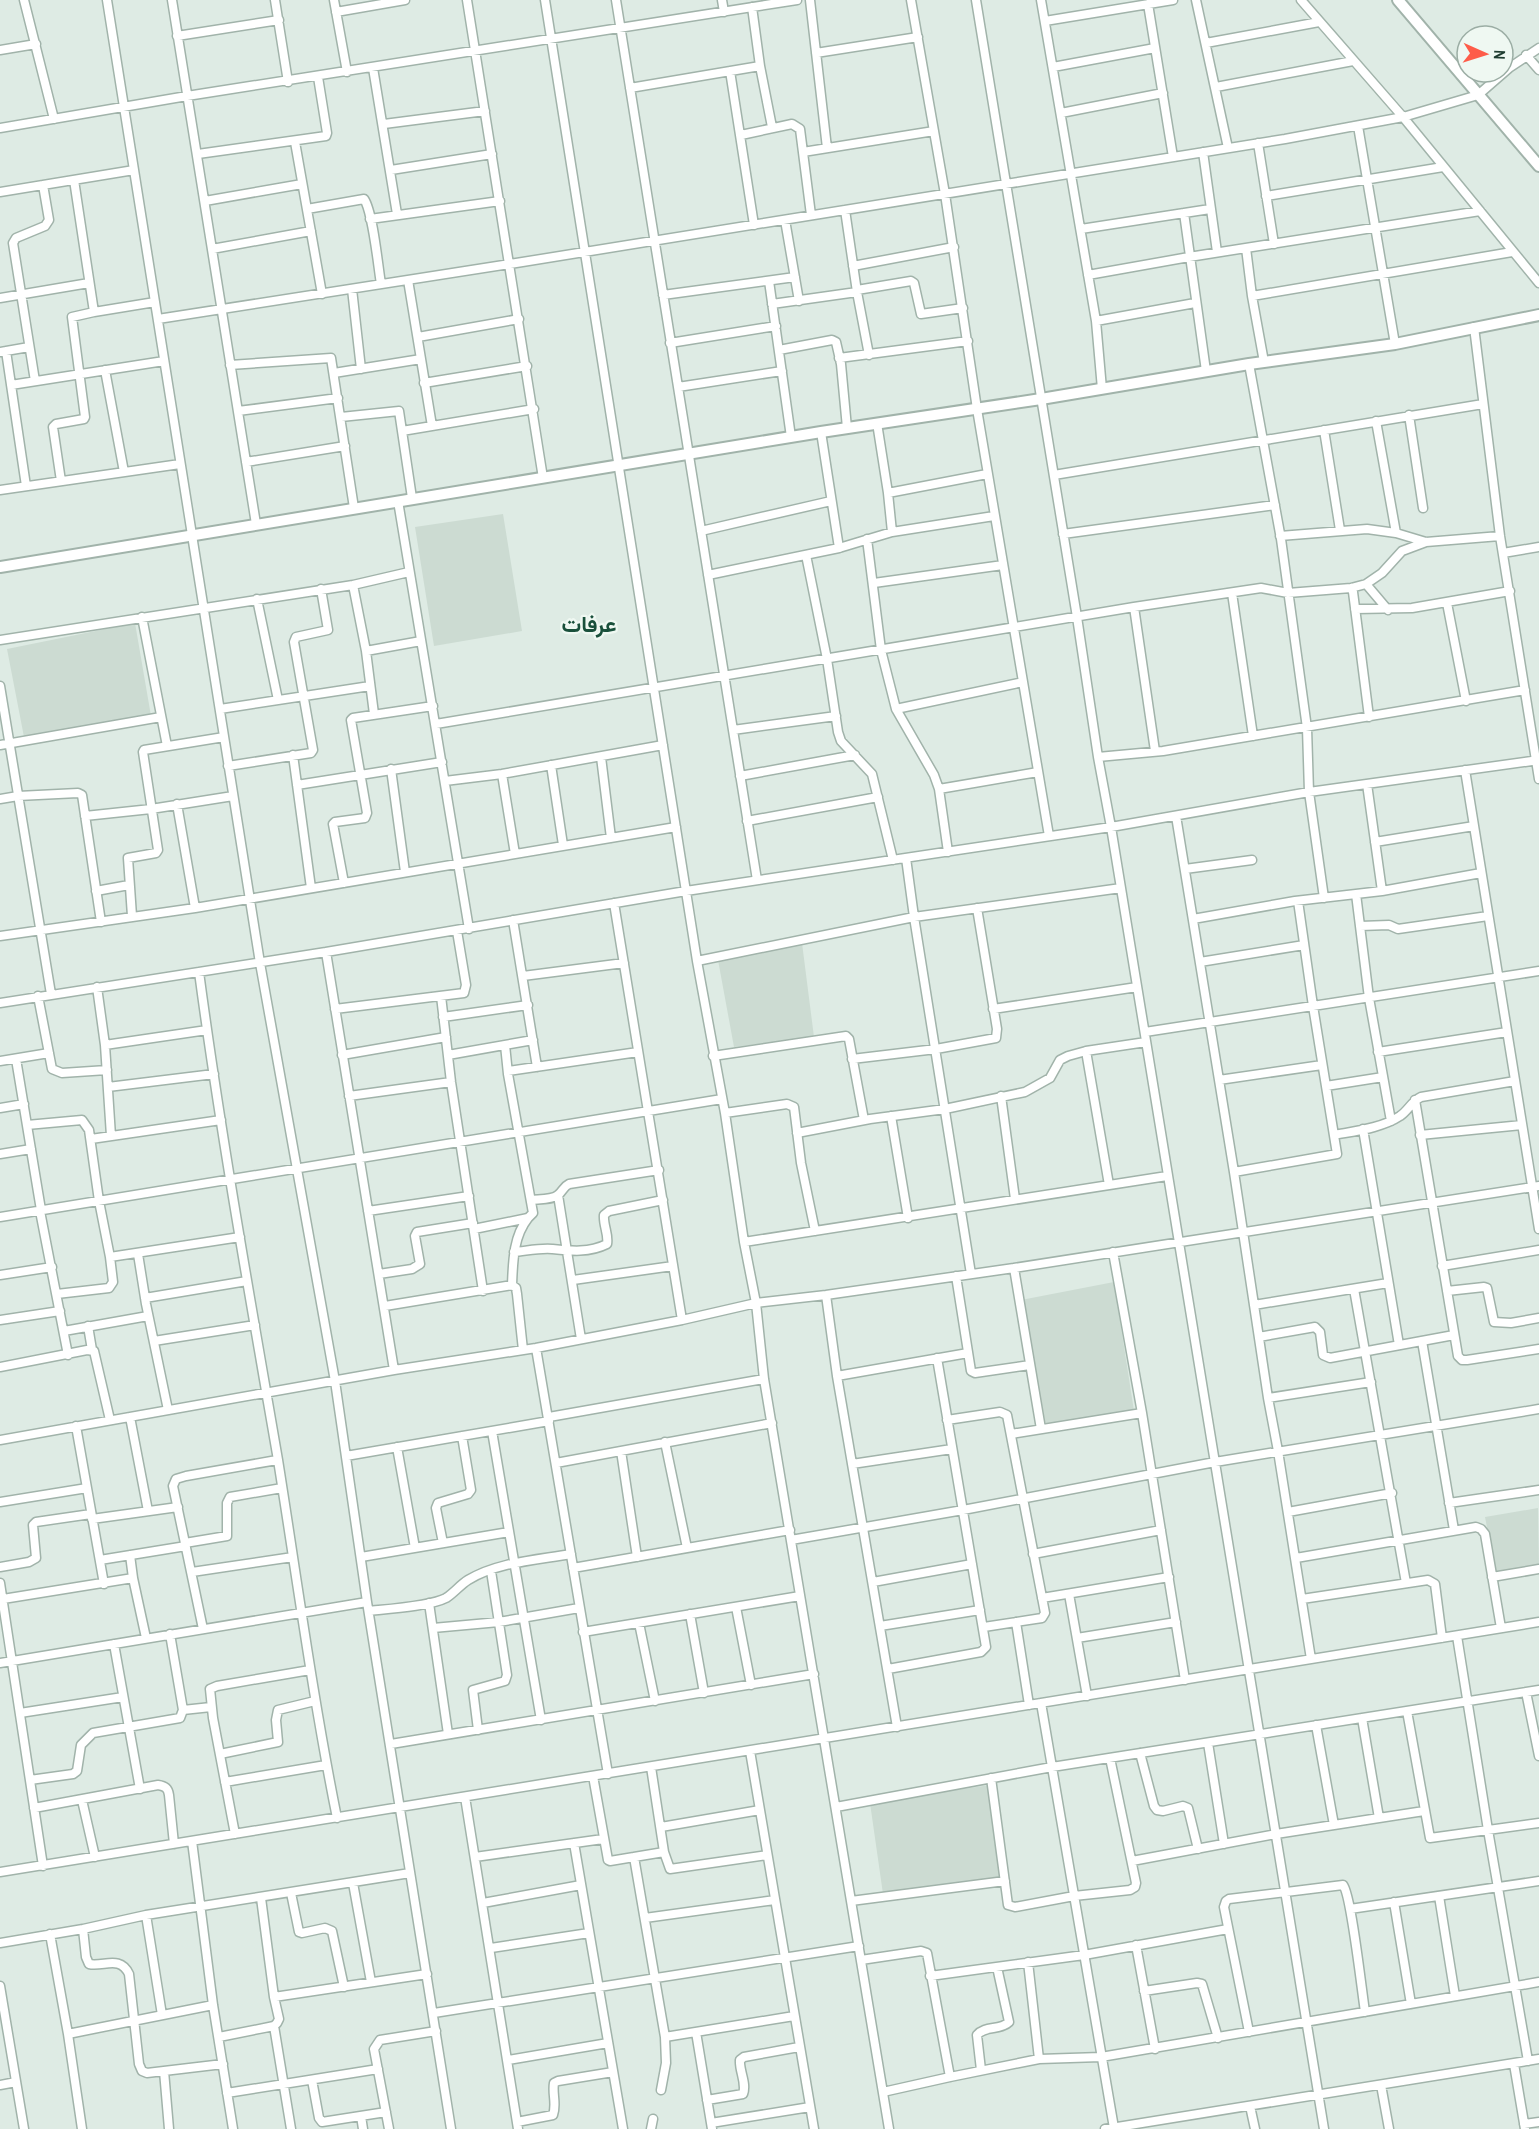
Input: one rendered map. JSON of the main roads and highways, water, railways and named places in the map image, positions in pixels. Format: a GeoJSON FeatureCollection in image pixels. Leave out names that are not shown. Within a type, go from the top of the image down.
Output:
{"type":"FeatureCollection","features":[{"type":"Feature","properties":{"kind":"district","name":"عرفات"},"geometry":{"type":"Point","coordinates":[589,624]}}]}
